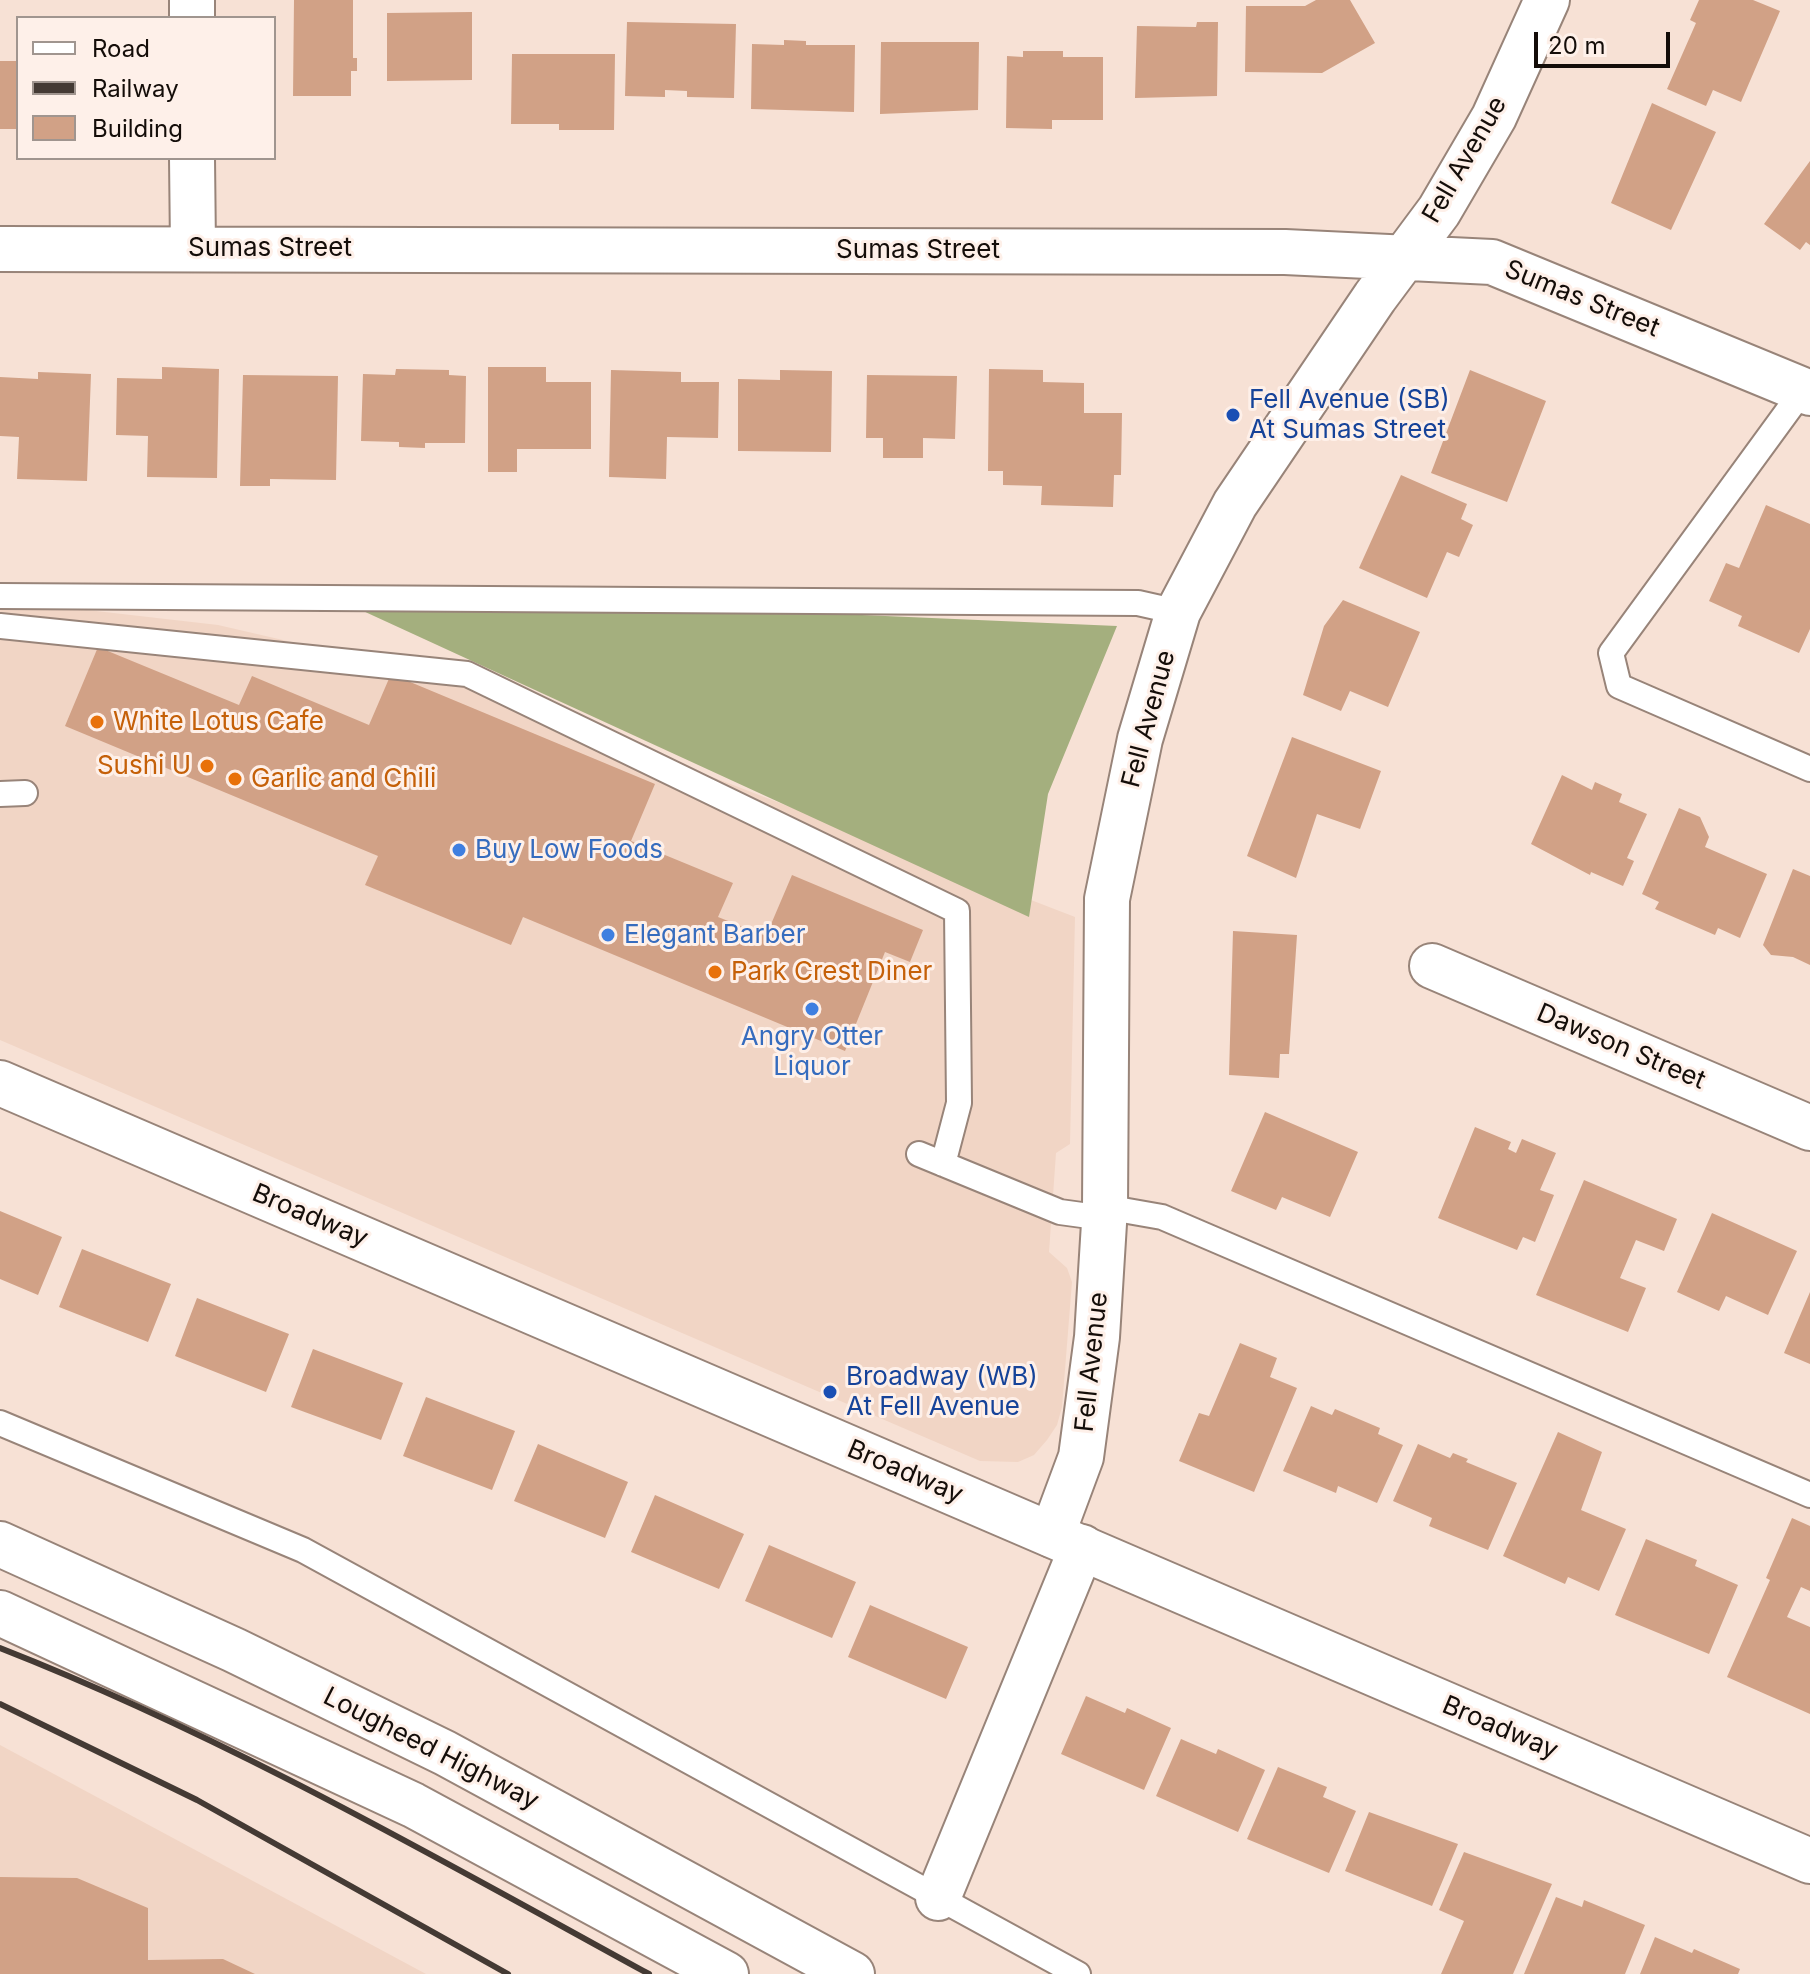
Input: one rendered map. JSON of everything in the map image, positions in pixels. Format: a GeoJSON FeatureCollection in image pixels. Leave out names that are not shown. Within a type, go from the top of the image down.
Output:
{"type":"FeatureCollection","features":[{"type":"Feature","properties":{"kind":"street","name":"Fell Avenue"},"geometry":{"type":"LineString","coordinates":[[938,1898],[1067,1541],[1097,1337],[1104,1212],[1107,899],[1140,739],[1178,612],[1235,504],[1404,257],[1439,211],[1494,117],[1547,0]]}},
{"type":"Feature","properties":{"kind":"street"},"geometry":{"type":"LineString","coordinates":[[192,160],[193,248]]}},
{"type":"Feature","properties":{"kind":"street","name":"Sumas Street"},"geometry":{"type":"LineString","coordinates":[[0,249],[1269,251],[1492,262],[1806,392]]}},
{"type":"Feature","properties":{"kind":"street","name":"Dawson Street"},"geometry":{"type":"LineString","coordinates":[[1432,966],[1810,1128]]}},
{"type":"Feature","properties":{"kind":"street","name":"Broadway"},"geometry":{"type":"LineString","coordinates":[[0,1083],[1810,1861]]}},
{"type":"Feature","properties":{"kind":"street","name":"Lougheed Highway"},"geometry":{"type":"LineString","coordinates":[[0,1544],[234,1650],[445,1753],[852,1974]]}},
{"type":"Feature","properties":{"kind":"street"},"geometry":{"type":"LineString","coordinates":[[0,1613],[413,1805],[726,1974]]}},
{"type":"Feature","properties":{"kind":"lane"},"geometry":{"type":"LineString","coordinates":[[1806,392],[1611,653],[1619,686],[1810,769]]}},
{"type":"Feature","properties":{"kind":"lane"},"geometry":{"type":"LineString","coordinates":[[0,596],[1138,603],[1178,612]]}},
{"type":"Feature","properties":{"kind":"lane"},"geometry":{"type":"LineString","coordinates":[[0,626],[467,674],[957,911],[959,1103],[943,1164]]}},
{"type":"Feature","properties":{"kind":"lane"},"geometry":{"type":"LineString","coordinates":[[0,794],[25,793]]}},
{"type":"Feature","properties":{"kind":"lane"},"geometry":{"type":"LineString","coordinates":[[919,1154],[1060,1212],[1162,1217],[1810,1495]]}},
{"type":"Feature","properties":{"kind":"lane"},"geometry":{"type":"LineString","coordinates":[[0,1423],[303,1550],[1078,1974]]}},
{"type":"Feature","properties":{"kind":"shaded area"},"geometry":{"type":"Polygon","coordinates":[[[0,600],[218,625],[469,683],[1075,917],[1070,1144],[1056,1153],[1049,1252],[1067,1268],[1072,1282],[1062,1407],[1057,1425],[1047,1440],[1034,1455],[1018,1462],[980,1461],[0,1040],[0,600]]]}},
{"type":"Feature","properties":{"kind":"shaded area"},"geometry":{"type":"Polygon","coordinates":[[[0,1745],[426,1974],[0,1974],[0,1745]]]}},
{"type":"Feature","properties":{"kind":"green space"},"geometry":{"type":"Polygon","coordinates":[[[445,597],[1117,626],[1048,794],[1029,917],[337,599],[445,597]]]}},
{"type":"Feature","properties":{"kind":"building"},"geometry":{"type":"Polygon","coordinates":[[[294,0],[353,0],[353,58],[357,58],[357,71],[351,71],[351,96],[293,96],[294,0]]]}},
{"type":"Feature","properties":{"kind":"building"},"geometry":{"type":"Polygon","coordinates":[[[1316,0],[1350,0],[1375,43],[1322,73],[1245,72],[1246,6],[1305,6],[1316,0]]]}},
{"type":"Feature","properties":{"kind":"building"},"geometry":{"type":"Polygon","coordinates":[[[1699,0],[1753,0],[1780,11],[1741,102],[1713,90],[1706,106],[1667,89],[1696,23],[1690,20],[1699,0]]]}},
{"type":"Feature","properties":{"kind":"building"},"geometry":{"type":"Polygon","coordinates":[[[472,12],[472,80],[387,81],[387,13],[472,12]]]}},
{"type":"Feature","properties":{"kind":"building"},"geometry":{"type":"Polygon","coordinates":[[[627,22],[736,24],[734,98],[687,97],[687,91],[665,90],[665,97],[625,96],[627,22]]]}},
{"type":"Feature","properties":{"kind":"building"},"geometry":{"type":"Polygon","coordinates":[[[1197,22],[1218,22],[1217,96],[1135,98],[1137,26],[1196,27],[1197,22]]]}},
{"type":"Feature","properties":{"kind":"building"},"geometry":{"type":"Polygon","coordinates":[[[784,40],[806,41],[806,45],[855,45],[854,112],[751,109],[752,44],[784,45],[784,40]]]}},
{"type":"Feature","properties":{"kind":"building"},"geometry":{"type":"Polygon","coordinates":[[[881,42],[979,42],[978,110],[880,114],[881,42]]]}},
{"type":"Feature","properties":{"kind":"building"},"geometry":{"type":"Polygon","coordinates":[[[1023,51],[1063,51],[1063,57],[1103,57],[1103,120],[1052,120],[1052,129],[1006,128],[1007,56],[1023,57],[1023,51]]]}},
{"type":"Feature","properties":{"kind":"building"},"geometry":{"type":"Polygon","coordinates":[[[512,54],[615,54],[614,130],[559,130],[559,124],[511,124],[512,54]]]}},
{"type":"Feature","properties":{"kind":"building"},"geometry":{"type":"Polygon","coordinates":[[[0,61],[16,61],[16,129],[0,129],[0,61]]]}},
{"type":"Feature","properties":{"kind":"building"},"geometry":{"type":"Polygon","coordinates":[[[1652,103],[1716,132],[1671,230],[1611,203],[1652,103]]]}},
{"type":"Feature","properties":{"kind":"building"},"geometry":{"type":"Polygon","coordinates":[[[1810,161],[1810,245],[1806,242],[1800,250],[1764,224],[1810,161]]]}},
{"type":"Feature","properties":{"kind":"building"},"geometry":{"type":"Polygon","coordinates":[[[162,367],[219,369],[217,478],[147,477],[148,436],[116,435],[117,378],[162,379],[162,367]]]}},
{"type":"Feature","properties":{"kind":"building"},"geometry":{"type":"Polygon","coordinates":[[[488,367],[546,367],[546,382],[591,382],[591,449],[517,449],[517,472],[488,472],[488,367]]]}},
{"type":"Feature","properties":{"kind":"building"},"geometry":{"type":"Polygon","coordinates":[[[396,369],[449,370],[449,375],[466,376],[465,443],[425,443],[425,448],[399,447],[399,442],[361,441],[363,374],[395,375],[396,369]]]}},
{"type":"Feature","properties":{"kind":"building"},"geometry":{"type":"Polygon","coordinates":[[[989,369],[1043,370],[1043,382],[1084,383],[1084,413],[1122,413],[1121,475],[1114,475],[1113,507],[1041,505],[1042,486],[1003,485],[1003,471],[988,471],[989,369]]]}},
{"type":"Feature","properties":{"kind":"building"},"geometry":{"type":"Polygon","coordinates":[[[611,370],[681,372],[681,382],[719,382],[718,438],[667,437],[666,479],[609,477],[611,370]]]}},
{"type":"Feature","properties":{"kind":"building"},"geometry":{"type":"Polygon","coordinates":[[[780,370],[832,371],[831,452],[738,451],[738,379],[780,380],[780,370]]]}},
{"type":"Feature","properties":{"kind":"building"},"geometry":{"type":"Polygon","coordinates":[[[1470,370],[1546,401],[1507,502],[1431,473],[1470,370]]]}},
{"type":"Feature","properties":{"kind":"building"},"geometry":{"type":"Polygon","coordinates":[[[38,372],[91,374],[87,481],[17,479],[19,437],[0,436],[0,377],[38,379],[38,372]]]}},
{"type":"Feature","properties":{"kind":"building"},"geometry":{"type":"Polygon","coordinates":[[[243,375],[338,376],[336,480],[270,479],[270,486],[240,486],[243,375]]]}},
{"type":"Feature","properties":{"kind":"building"},"geometry":{"type":"Polygon","coordinates":[[[867,375],[957,376],[955,439],[923,438],[923,458],[883,458],[883,438],[866,438],[867,375]]]}},
{"type":"Feature","properties":{"kind":"building"},"geometry":{"type":"Polygon","coordinates":[[[1401,475],[1467,504],[1461,519],[1473,525],[1459,557],[1447,552],[1427,598],[1359,568],[1401,475]]]}},
{"type":"Feature","properties":{"kind":"building"},"geometry":{"type":"Polygon","coordinates":[[[1766,505],[1810,524],[1810,629],[1799,653],[1738,626],[1742,616],[1709,601],[1726,563],[1739,568],[1766,505]]]}},
{"type":"Feature","properties":{"kind":"building"},"geometry":{"type":"Polygon","coordinates":[[[1343,600],[1420,632],[1388,707],[1350,691],[1341,711],[1303,695],[1324,626],[1343,600]]]}},
{"type":"Feature","properties":{"kind":"building"},"geometry":{"type":"Polygon","coordinates":[[[98,647],[239,705],[252,676],[369,725],[391,674],[655,784],[631,841],[733,883],[718,917],[766,936],[792,875],[923,930],[910,962],[885,952],[845,1051],[523,917],[511,945],[365,885],[378,856],[65,726],[98,647]]]}},
{"type":"Feature","properties":{"kind":"building"},"geometry":{"type":"Polygon","coordinates":[[[1292,737],[1381,771],[1360,829],[1317,814],[1296,878],[1247,856],[1292,737]]]}},
{"type":"Feature","properties":{"kind":"building"},"geometry":{"type":"Polygon","coordinates":[[[1562,775],[1592,790],[1595,782],[1622,794],[1619,802],[1647,814],[1627,858],[1634,861],[1623,886],[1591,872],[1590,875],[1531,844],[1562,775]]]}},
{"type":"Feature","properties":{"kind":"building"},"geometry":{"type":"Polygon","coordinates":[[[1679,808],[1700,817],[1709,837],[1705,847],[1767,874],[1740,938],[1718,928],[1715,935],[1655,909],[1659,902],[1642,894],[1679,808]]]}},
{"type":"Feature","properties":{"kind":"building"},"geometry":{"type":"Polygon","coordinates":[[[1793,869],[1810,876],[1810,965],[1793,957],[1771,955],[1763,945],[1793,869]]]}},
{"type":"Feature","properties":{"kind":"building"},"geometry":{"type":"Polygon","coordinates":[[[1233,931],[1297,935],[1289,1054],[1280,1054],[1279,1078],[1229,1075],[1233,931]]]}},
{"type":"Feature","properties":{"kind":"building"},"geometry":{"type":"Polygon","coordinates":[[[1265,1112],[1358,1152],[1330,1217],[1282,1197],[1276,1210],[1231,1191],[1265,1112]]]}},
{"type":"Feature","properties":{"kind":"building"},"geometry":{"type":"Polygon","coordinates":[[[1475,1127],[1511,1142],[1508,1149],[1516,1153],[1522,1139],[1556,1153],[1540,1190],[1554,1195],[1535,1242],[1523,1237],[1517,1250],[1438,1218],[1475,1127]]]}},
{"type":"Feature","properties":{"kind":"building"},"geometry":{"type":"Polygon","coordinates":[[[1584,1180],[1677,1219],[1664,1251],[1636,1240],[1620,1278],[1646,1288],[1628,1332],[1536,1295],[1584,1180]]]}},
{"type":"Feature","properties":{"kind":"building"},"geometry":{"type":"Polygon","coordinates":[[[0,1211],[62,1237],[38,1295],[0,1279],[0,1211]]]}},
{"type":"Feature","properties":{"kind":"building"},"geometry":{"type":"Polygon","coordinates":[[[1712,1213],[1797,1251],[1768,1315],[1726,1296],[1719,1311],[1677,1292],[1712,1213]]]}},
{"type":"Feature","properties":{"kind":"building"},"geometry":{"type":"Polygon","coordinates":[[[82,1249],[171,1284],[148,1342],[59,1307],[82,1249]]]}},
{"type":"Feature","properties":{"kind":"building"},"geometry":{"type":"Polygon","coordinates":[[[1810,1292],[1810,1364],[1784,1353],[1810,1292]]]}},
{"type":"Feature","properties":{"kind":"building"},"geometry":{"type":"Polygon","coordinates":[[[197,1298],[289,1334],[266,1392],[175,1356],[197,1298]]]}},
{"type":"Feature","properties":{"kind":"building"},"geometry":{"type":"Polygon","coordinates":[[[1240,1343],[1277,1358],[1270,1377],[1297,1388],[1254,1492],[1179,1461],[1199,1413],[1209,1416],[1240,1343]]]}},
{"type":"Feature","properties":{"kind":"building"},"geometry":{"type":"Polygon","coordinates":[[[313,1349],[403,1383],[381,1440],[291,1407],[313,1349]]]}},
{"type":"Feature","properties":{"kind":"building"},"geometry":{"type":"Polygon","coordinates":[[[426,1397],[515,1431],[492,1490],[403,1456],[426,1397]]]}},
{"type":"Feature","properties":{"kind":"building"},"geometry":{"type":"Polygon","coordinates":[[[1311,1406],[1332,1415],[1335,1409],[1380,1428],[1378,1434],[1403,1445],[1377,1503],[1338,1486],[1336,1493],[1283,1471],[1311,1406]]]}},
{"type":"Feature","properties":{"kind":"building"},"geometry":{"type":"Polygon","coordinates":[[[1558,1432],[1602,1452],[1581,1510],[1626,1529],[1599,1591],[1568,1577],[1565,1584],[1503,1556],[1558,1432]]]}},
{"type":"Feature","properties":{"kind":"building"},"geometry":{"type":"Polygon","coordinates":[[[538,1444],[628,1482],[605,1538],[514,1501],[538,1444]]]}},
{"type":"Feature","properties":{"kind":"building"},"geometry":{"type":"Polygon","coordinates":[[[1418,1444],[1450,1458],[1453,1453],[1468,1459],[1466,1462],[1517,1483],[1488,1550],[1429,1526],[1432,1518],[1393,1501],[1418,1444]]]}},
{"type":"Feature","properties":{"kind":"building"},"geometry":{"type":"Polygon","coordinates":[[[655,1495],[744,1534],[719,1589],[631,1552],[655,1495]]]}},
{"type":"Feature","properties":{"kind":"building"},"geometry":{"type":"Polygon","coordinates":[[[1792,1518],[1810,1526],[1810,1591],[1801,1587],[1787,1617],[1810,1627],[1810,1714],[1727,1677],[1770,1580],[1766,1578],[1792,1518]]]}},
{"type":"Feature","properties":{"kind":"building"},"geometry":{"type":"Polygon","coordinates":[[[1646,1539],[1697,1560],[1695,1566],[1738,1585],[1709,1654],[1615,1615],[1646,1539]]]}},
{"type":"Feature","properties":{"kind":"building"},"geometry":{"type":"Polygon","coordinates":[[[769,1545],[856,1582],[832,1638],[745,1601],[769,1545]]]}},
{"type":"Feature","properties":{"kind":"building"},"geometry":{"type":"Polygon","coordinates":[[[870,1605],[968,1647],[946,1699],[848,1657],[870,1605]]]}},
{"type":"Feature","properties":{"kind":"building"},"geometry":{"type":"Polygon","coordinates":[[[1086,1696],[1125,1713],[1127,1708],[1171,1728],[1144,1790],[1061,1754],[1086,1696]]]}},
{"type":"Feature","properties":{"kind":"building"},"geometry":{"type":"Polygon","coordinates":[[[1181,1739],[1216,1754],[1218,1749],[1265,1770],[1238,1832],[1156,1796],[1181,1739]]]}},
{"type":"Feature","properties":{"kind":"building"},"geometry":{"type":"Polygon","coordinates":[[[1278,1767],[1327,1787],[1323,1797],[1356,1811],[1329,1873],[1247,1839],[1278,1767]]]}},
{"type":"Feature","properties":{"kind":"building"},"geometry":{"type":"Polygon","coordinates":[[[1369,1812],[1458,1844],[1432,1906],[1345,1871],[1369,1812]]]}},
{"type":"Feature","properties":{"kind":"building"},"geometry":{"type":"Polygon","coordinates":[[[1464,1852],[1552,1884],[1513,1974],[1441,1974],[1464,1921],[1439,1910],[1464,1852]]]}},
{"type":"Feature","properties":{"kind":"building"},"geometry":{"type":"Polygon","coordinates":[[[0,1877],[77,1878],[148,1908],[148,1960],[223,1959],[255,1974],[0,1974],[0,1877]]]}},
{"type":"Feature","properties":{"kind":"building"},"geometry":{"type":"Polygon","coordinates":[[[1556,1897],[1582,1907],[1584,1900],[1645,1925],[1625,1974],[1524,1974],[1556,1897]]]}},
{"type":"Feature","properties":{"kind":"building"},"geometry":{"type":"Polygon","coordinates":[[[1655,1937],[1692,1953],[1694,1949],[1740,1969],[1738,1974],[1640,1974],[1655,1937]]]}},
{"type":"Feature","properties":{"kind":"railway"},"geometry":{"type":"LineString","coordinates":[[0,1648],[167,1720],[248,1759],[410,1843],[649,1974]]}},
{"type":"Feature","properties":{"kind":"railway"},"geometry":{"type":"LineString","coordinates":[[0,1704],[197,1800],[508,1974]]}},
{"type":"Feature","properties":{"kind":"place","name":"Fell Avenue (SB) At Sumas Street"},"geometry":{"type":"Point","coordinates":[1233,415]}},
{"type":"Feature","properties":{"kind":"place","name":"White Lotus Cafe"},"geometry":{"type":"Point","coordinates":[97,722]}},
{"type":"Feature","properties":{"kind":"place","name":"Sushi U"},"geometry":{"type":"Point","coordinates":[207,766]}},
{"type":"Feature","properties":{"kind":"place","name":"Garlic and Chili"},"geometry":{"type":"Point","coordinates":[235,779]}},
{"type":"Feature","properties":{"kind":"place","name":"Buy Low Foods"},"geometry":{"type":"Point","coordinates":[459,850]}},
{"type":"Feature","properties":{"kind":"place","name":"Elegant Barber"},"geometry":{"type":"Point","coordinates":[608,935]}},
{"type":"Feature","properties":{"kind":"place","name":"Park Crest Diner"},"geometry":{"type":"Point","coordinates":[715,972]}},
{"type":"Feature","properties":{"kind":"place","name":"Angry Otter Liquor"},"geometry":{"type":"Point","coordinates":[812,1009]}},
{"type":"Feature","properties":{"kind":"place","name":"Broadway (WB) At Fell Avenue"},"geometry":{"type":"Point","coordinates":[830,1392]}}]}
